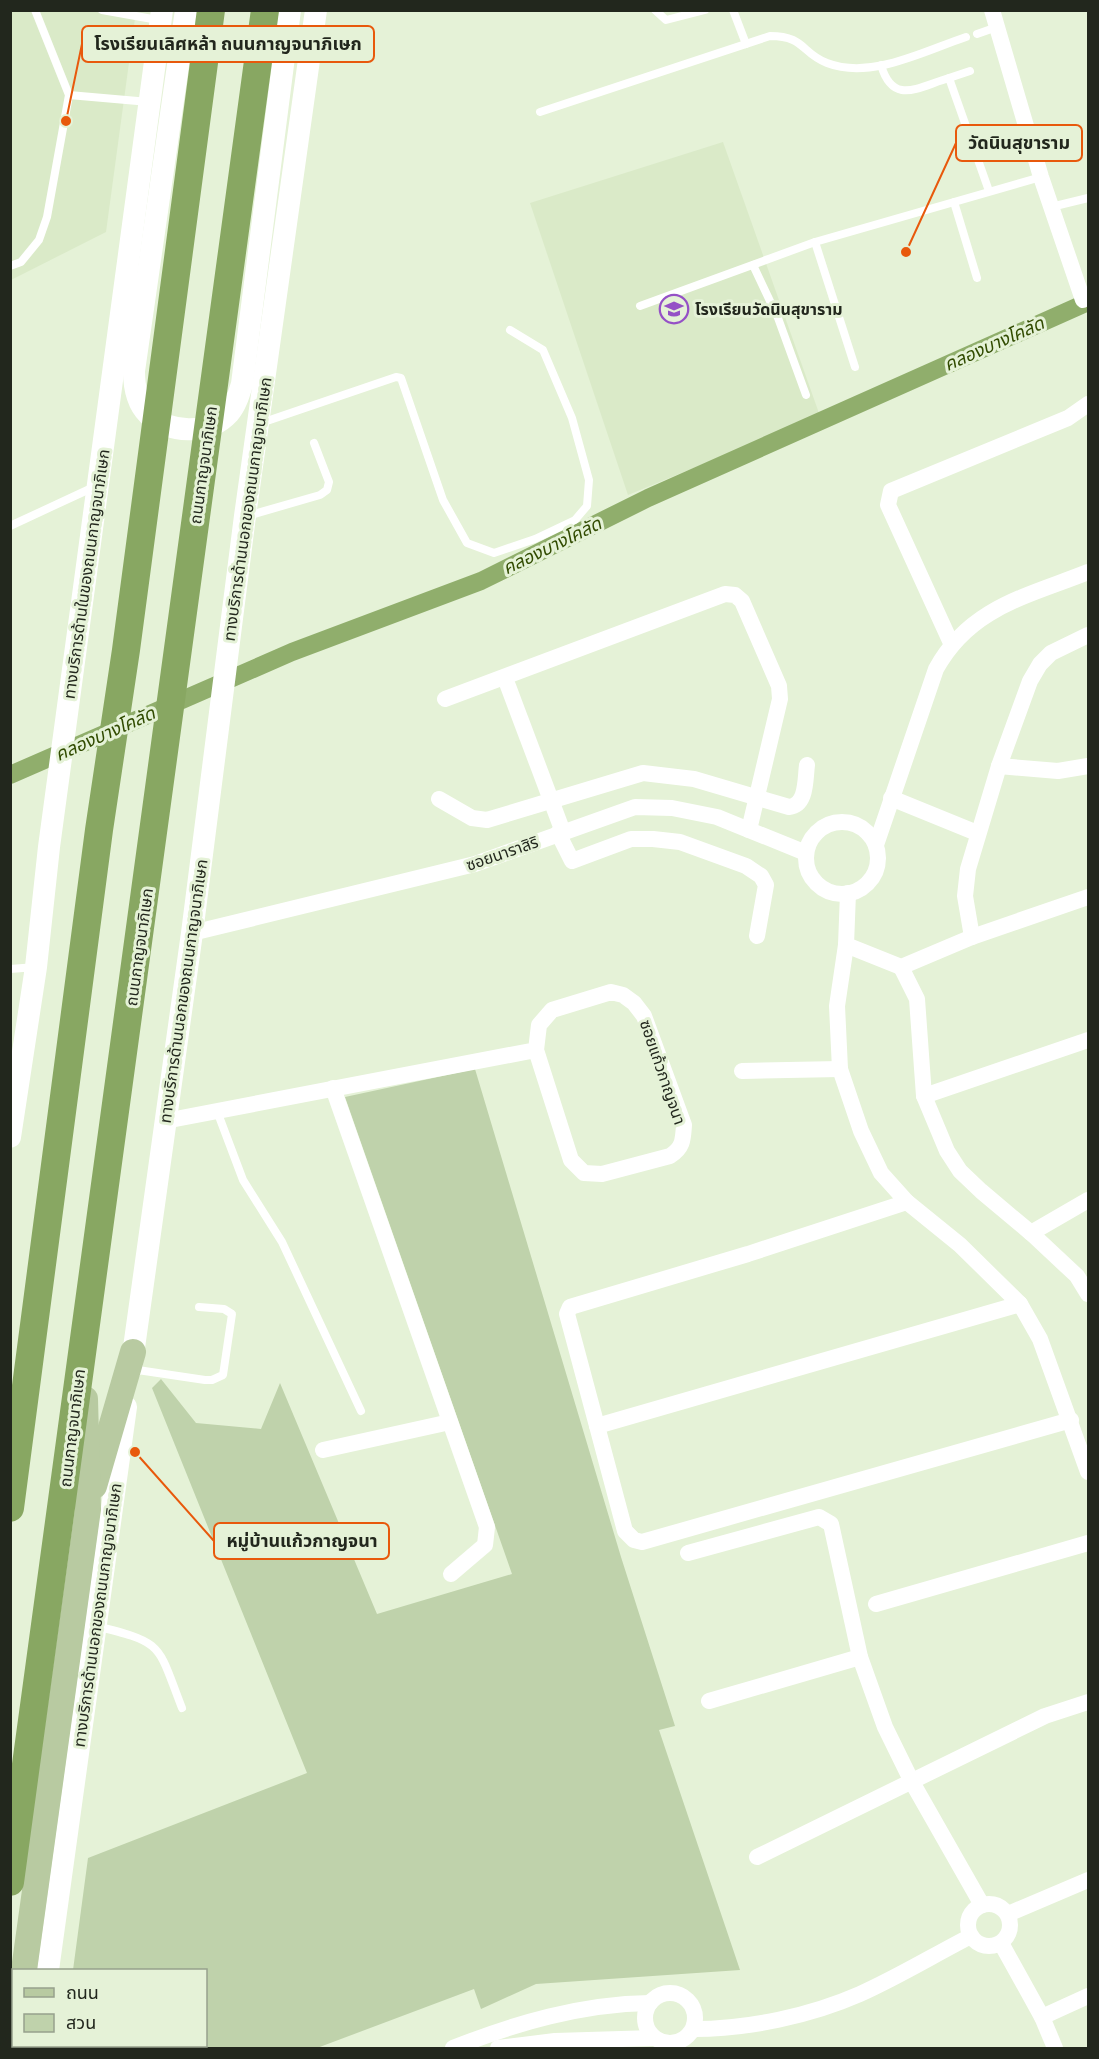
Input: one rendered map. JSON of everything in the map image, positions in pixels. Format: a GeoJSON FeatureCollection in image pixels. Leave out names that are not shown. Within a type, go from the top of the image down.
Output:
{"type":"FeatureCollection","features":[{"type":"Feature","properties":{"kind":"highway"},"geometry":{"type":"LineString","coordinates":[[10,1508],[99,830],[126,650],[211,10]]}},
{"type":"Feature","properties":{"kind":"highway","name":"ถนนกาญจนาภิเษก"},"geometry":{"type":"LineString","coordinates":[[10,1882],[157,818],[265,10]]}},
{"type":"Feature","properties":{"kind":"main road"},"geometry":{"type":"LineString","coordinates":[[186,10],[134,371],[134,387],[147,413],[169,425],[192,430],[205,428],[229,414],[242,384],[290,10]]}},
{"type":"Feature","properties":{"kind":"main road","name":"ทางบริการด้านนอกของถนนกาญจนาภิเษก"},"geometry":{"type":"LineString","coordinates":[[48,1969],[192,933],[245,516],[316,10]]}},
{"type":"Feature","properties":{"kind":"main road","name":"ทางบริการด้านในของถนนกาญจนาภิเษก"},"geometry":{"type":"LineString","coordinates":[[10,1137],[36,967],[49,847],[162,16]]}},
{"type":"Feature","properties":{"kind":"main road"},"geometry":{"type":"LineString","coordinates":[[24,1969],[88,1509],[83,1344]]}},
{"type":"Feature","properties":{"kind":"main road"},"geometry":{"type":"LineString","coordinates":[[88,1509],[132,1361]]}},
{"type":"Feature","properties":{"kind":"street"},"geometry":{"type":"LineString","coordinates":[[992,10],[1041,177],[1083,300]]}},
{"type":"Feature","properties":{"kind":"street"},"geometry":{"type":"LineString","coordinates":[[951,642],[888,505],[891,491],[1068,418],[1089,404]]}},
{"type":"Feature","properties":{"kind":"street"},"geometry":{"type":"LineString","coordinates":[[876,845],[862,828],[840,822],[828,825],[818,831],[810,841],[806,853],[809,871],[819,886],[830,892],[848,893],[865,886],[873,878],[877,867],[876,845],[891,798],[936,669],[951,642],[993,610],[1089,572]]}},
{"type":"Feature","properties":{"kind":"street"},"geometry":{"type":"LineString","coordinates":[[445,699],[725,594],[735,595],[742,601],[779,686],[778,714],[749,830]]}},
{"type":"Feature","properties":{"kind":"street"},"geometry":{"type":"LineString","coordinates":[[972,938],[965,884],[977,833],[1030,681],[1040,664],[1070,641],[1089,635]]}},
{"type":"Feature","properties":{"kind":"street"},"geometry":{"type":"LineString","coordinates":[[505,678],[572,861],[631,839],[653,838],[680,842],[746,866],[761,876],[766,885],[757,936]]}},
{"type":"Feature","properties":{"kind":"street"},"geometry":{"type":"LineString","coordinates":[[439,799],[472,818],[487,820],[643,773],[694,779],[789,807],[801,802],[807,765]]}},
{"type":"Feature","properties":{"kind":"street"},"geometry":{"type":"LineString","coordinates":[[999,766],[1058,771],[1089,766]]}},
{"type":"Feature","properties":{"kind":"street"},"geometry":{"type":"LineString","coordinates":[[891,798],[977,833]]}},
{"type":"Feature","properties":{"kind":"street","name":"ซอยนาราสิริ"},"geometry":{"type":"LineString","coordinates":[[192,933],[475,864],[635,807],[672,808],[717,817],[806,853]]}},
{"type":"Feature","properties":{"kind":"street"},"geometry":{"type":"LineString","coordinates":[[848,893],[846,945],[837,1006],[840,1069],[861,1131],[880,1173],[907,1202],[960,1245],[1020,1304],[1040,1339],[1089,1472]]}},
{"type":"Feature","properties":{"kind":"street"},"geometry":{"type":"LineString","coordinates":[[901,967],[972,938],[1089,897]]}},
{"type":"Feature","properties":{"kind":"street"},"geometry":{"type":"LineString","coordinates":[[846,945],[901,967],[917,999],[924,1096],[947,1151],[960,1170],[1077,1276],[1089,1294]]}},
{"type":"Feature","properties":{"kind":"street","name":"ซอยแก้วกาญจนา"},"geometry":{"type":"LineString","coordinates":[[611,992],[623,995],[634,1003],[644,1016],[684,1125],[683,1142],[679,1151],[670,1156],[602,1174],[584,1173],[572,1160],[536,1050],[539,1025],[552,1010],[611,992]]}},
{"type":"Feature","properties":{"kind":"street"},"geometry":{"type":"LineString","coordinates":[[924,1096],[1089,1040]]}},
{"type":"Feature","properties":{"kind":"street"},"geometry":{"type":"LineString","coordinates":[[165,1121],[536,1050]]}},
{"type":"Feature","properties":{"kind":"street"},"geometry":{"type":"LineString","coordinates":[[742,1071],[840,1069]]}},
{"type":"Feature","properties":{"kind":"street"},"geometry":{"type":"LineString","coordinates":[[333,1088],[487,1527],[488,1536],[480,1553],[451,1574]]}},
{"type":"Feature","properties":{"kind":"street"},"geometry":{"type":"LineString","coordinates":[[1031,1233],[1089,1200]]}},
{"type":"Feature","properties":{"kind":"street"},"geometry":{"type":"LineString","coordinates":[[907,1202],[748,1254],[570,1307],[567,1314],[625,1531],[634,1540],[642,1542],[1071,1419]]}},
{"type":"Feature","properties":{"kind":"street"},"geometry":{"type":"LineString","coordinates":[[597,1426],[1020,1304]]}},
{"type":"Feature","properties":{"kind":"street"},"geometry":{"type":"LineString","coordinates":[[323,1450],[450,1422]]}},
{"type":"Feature","properties":{"kind":"street"},"geometry":{"type":"LineString","coordinates":[[687,1553],[819,1517],[824,1518],[833,1528],[860,1658],[885,1727],[912,1782],[982,1905]]}},
{"type":"Feature","properties":{"kind":"street"},"geometry":{"type":"LineString","coordinates":[[876,1604],[1089,1543]]}},
{"type":"Feature","properties":{"kind":"street"},"geometry":{"type":"LineString","coordinates":[[709,1701],[860,1658]]}},
{"type":"Feature","properties":{"kind":"street"},"geometry":{"type":"LineString","coordinates":[[757,1857],[1045,1716],[1089,1702]]}},
{"type":"Feature","properties":{"kind":"street"},"geometry":{"type":"LineString","coordinates":[[1008,1914],[1089,1880]]}},
{"type":"Feature","properties":{"kind":"street"},"geometry":{"type":"LineString","coordinates":[[982,1905],[997,1905],[1008,1914],[1010,1920],[1009,1934],[995,1946],[981,1945],[971,1936],[968,1929],[971,1915],[982,1905]]}},
{"type":"Feature","properties":{"kind":"street"},"geometry":{"type":"LineString","coordinates":[[694,2029],[744,2024],[826,2006],[860,1994],[971,1936]]}},
{"type":"Feature","properties":{"kind":"street"},"geometry":{"type":"LineString","coordinates":[[1001,1943],[1042,2017],[1055,2049]]}},
{"type":"Feature","properties":{"kind":"street"},"geometry":{"type":"LineString","coordinates":[[453,2049],[488,2042],[585,2008],[650,2003],[665,1993],[676,1993],[687,1998],[694,2007],[696,2018],[694,2029],[687,2038],[676,2043],[665,2043],[654,2038],[555,2042],[498,2049]]}},
{"type":"Feature","properties":{"kind":"street"},"geometry":{"type":"LineString","coordinates":[[1042,2017],[1089,1996]]}},
{"type":"Feature","properties":{"kind":"street"},"geometry":{"type":"LineString","coordinates":[[650,2003],[645,2018],[647,2029],[654,2038]]}},
{"type":"Feature","properties":{"kind":"lane"},"geometry":{"type":"LineString","coordinates":[[10,266],[21,262],[39,240],[47,217],[69,94],[35,10]]}},
{"type":"Feature","properties":{"kind":"lane"},"geometry":{"type":"LineString","coordinates":[[102,10],[162,16]]}},
{"type":"Feature","properties":{"kind":"lane"},"geometry":{"type":"LineString","coordinates":[[655,10],[666,20],[705,10]]}},
{"type":"Feature","properties":{"kind":"lane"},"geometry":{"type":"LineString","coordinates":[[733,10],[746,44]]}},
{"type":"Feature","properties":{"kind":"lane"},"geometry":{"type":"LineString","coordinates":[[977,34],[997,27]]}},
{"type":"Feature","properties":{"kind":"lane"},"geometry":{"type":"LineString","coordinates":[[540,112],[770,36],[793,38],[824,62],[854,69],[881,65],[966,38]]}},
{"type":"Feature","properties":{"kind":"lane"},"geometry":{"type":"LineString","coordinates":[[881,65],[886,81],[898,90],[970,71]]}},
{"type":"Feature","properties":{"kind":"lane"},"geometry":{"type":"LineString","coordinates":[[949,78],[989,191]]}},
{"type":"Feature","properties":{"kind":"lane"},"geometry":{"type":"LineString","coordinates":[[69,94],[149,102]]}},
{"type":"Feature","properties":{"kind":"lane"},"geometry":{"type":"LineString","coordinates":[[640,306],[815,242],[1041,177]]}},
{"type":"Feature","properties":{"kind":"lane"},"geometry":{"type":"LineString","coordinates":[[1051,207],[1089,198]]}},
{"type":"Feature","properties":{"kind":"lane"},"geometry":{"type":"LineString","coordinates":[[954,202],[977,278]]}},
{"type":"Feature","properties":{"kind":"lane"},"geometry":{"type":"LineString","coordinates":[[815,242],[855,367]]}},
{"type":"Feature","properties":{"kind":"lane"},"geometry":{"type":"LineString","coordinates":[[753,265],[778,318],[806,395]]}},
{"type":"Feature","properties":{"kind":"lane"},"geometry":{"type":"LineString","coordinates":[[258,424],[396,377],[401,378],[443,500],[466,543],[494,553],[535,539],[575,520],[587,506],[589,480],[572,418],[543,350],[510,330]]}},
{"type":"Feature","properties":{"kind":"lane"},"geometry":{"type":"LineString","coordinates":[[245,516],[320,495],[327,490],[329,483],[314,443]]}},
{"type":"Feature","properties":{"kind":"lane"},"geometry":{"type":"LineString","coordinates":[[10,526],[98,485]]}},
{"type":"Feature","properties":{"kind":"lane"},"geometry":{"type":"LineString","coordinates":[[10,969],[36,967]]}},
{"type":"Feature","properties":{"kind":"lane"},"geometry":{"type":"LineString","coordinates":[[216,1111],[243,1180],[282,1242],[361,1411]]}},
{"type":"Feature","properties":{"kind":"lane"},"geometry":{"type":"LineString","coordinates":[[132,1361],[205,1380],[212,1380],[223,1375],[232,1314],[224,1309],[199,1307]]}},
{"type":"Feature","properties":{"kind":"lane"},"geometry":{"type":"LineString","coordinates":[[96,1626],[150,1642],[160,1653],[182,1708]]}},
{"type":"Feature","properties":{"kind":"shaded area"},"geometry":{"type":"Polygon","coordinates":[[[11,11],[136,11],[106,232],[11,280],[11,11]]]}},
{"type":"Feature","properties":{"kind":"shaded area","name":"โรงเรียนวัดนินสุขาราม"},"geometry":{"type":"Polygon","coordinates":[[[723,142],[820,416],[628,495],[530,203],[723,142]]]}},
{"type":"Feature","properties":{"kind":"green space"},"geometry":{"type":"Polygon","coordinates":[[[475,1069],[621,1557],[675,1726],[659,1730],[740,1970],[536,1984],[481,2009],[474,1989],[317,2048],[62,2048],[207,2047],[207,1969],[73,1969],[88,1858],[307,1773],[152,1388],[161,1379],[196,1423],[261,1429],[280,1383],[377,1614],[512,1574],[345,1097],[475,1069]]]}},
{"type":"Feature","properties":{"kind":"waterway","name":"คลองบางโคลัด"},"geometry":{"type":"LineString","coordinates":[[10,775],[292,652],[481,581],[648,498],[1088,302]]}},
{"type":"Feature","properties":{"kind":"place","name":"โรงเรียนเลิศหล้า ถนนกาญจนาภิเษก"},"geometry":{"type":"Point","coordinates":[66,121]}},
{"type":"Feature","properties":{"kind":"place","name":"วัดนินสุขาราม"},"geometry":{"type":"Point","coordinates":[906,252]}},
{"type":"Feature","properties":{"kind":"place","name":"โรงเรียนวัดนินสุขาราม"},"geometry":{"type":"Point","coordinates":[674,309]}},
{"type":"Feature","properties":{"kind":"place","name":"หมู่บ้านแก้วกาญจนา"},"geometry":{"type":"Point","coordinates":[135,1452]}}]}
